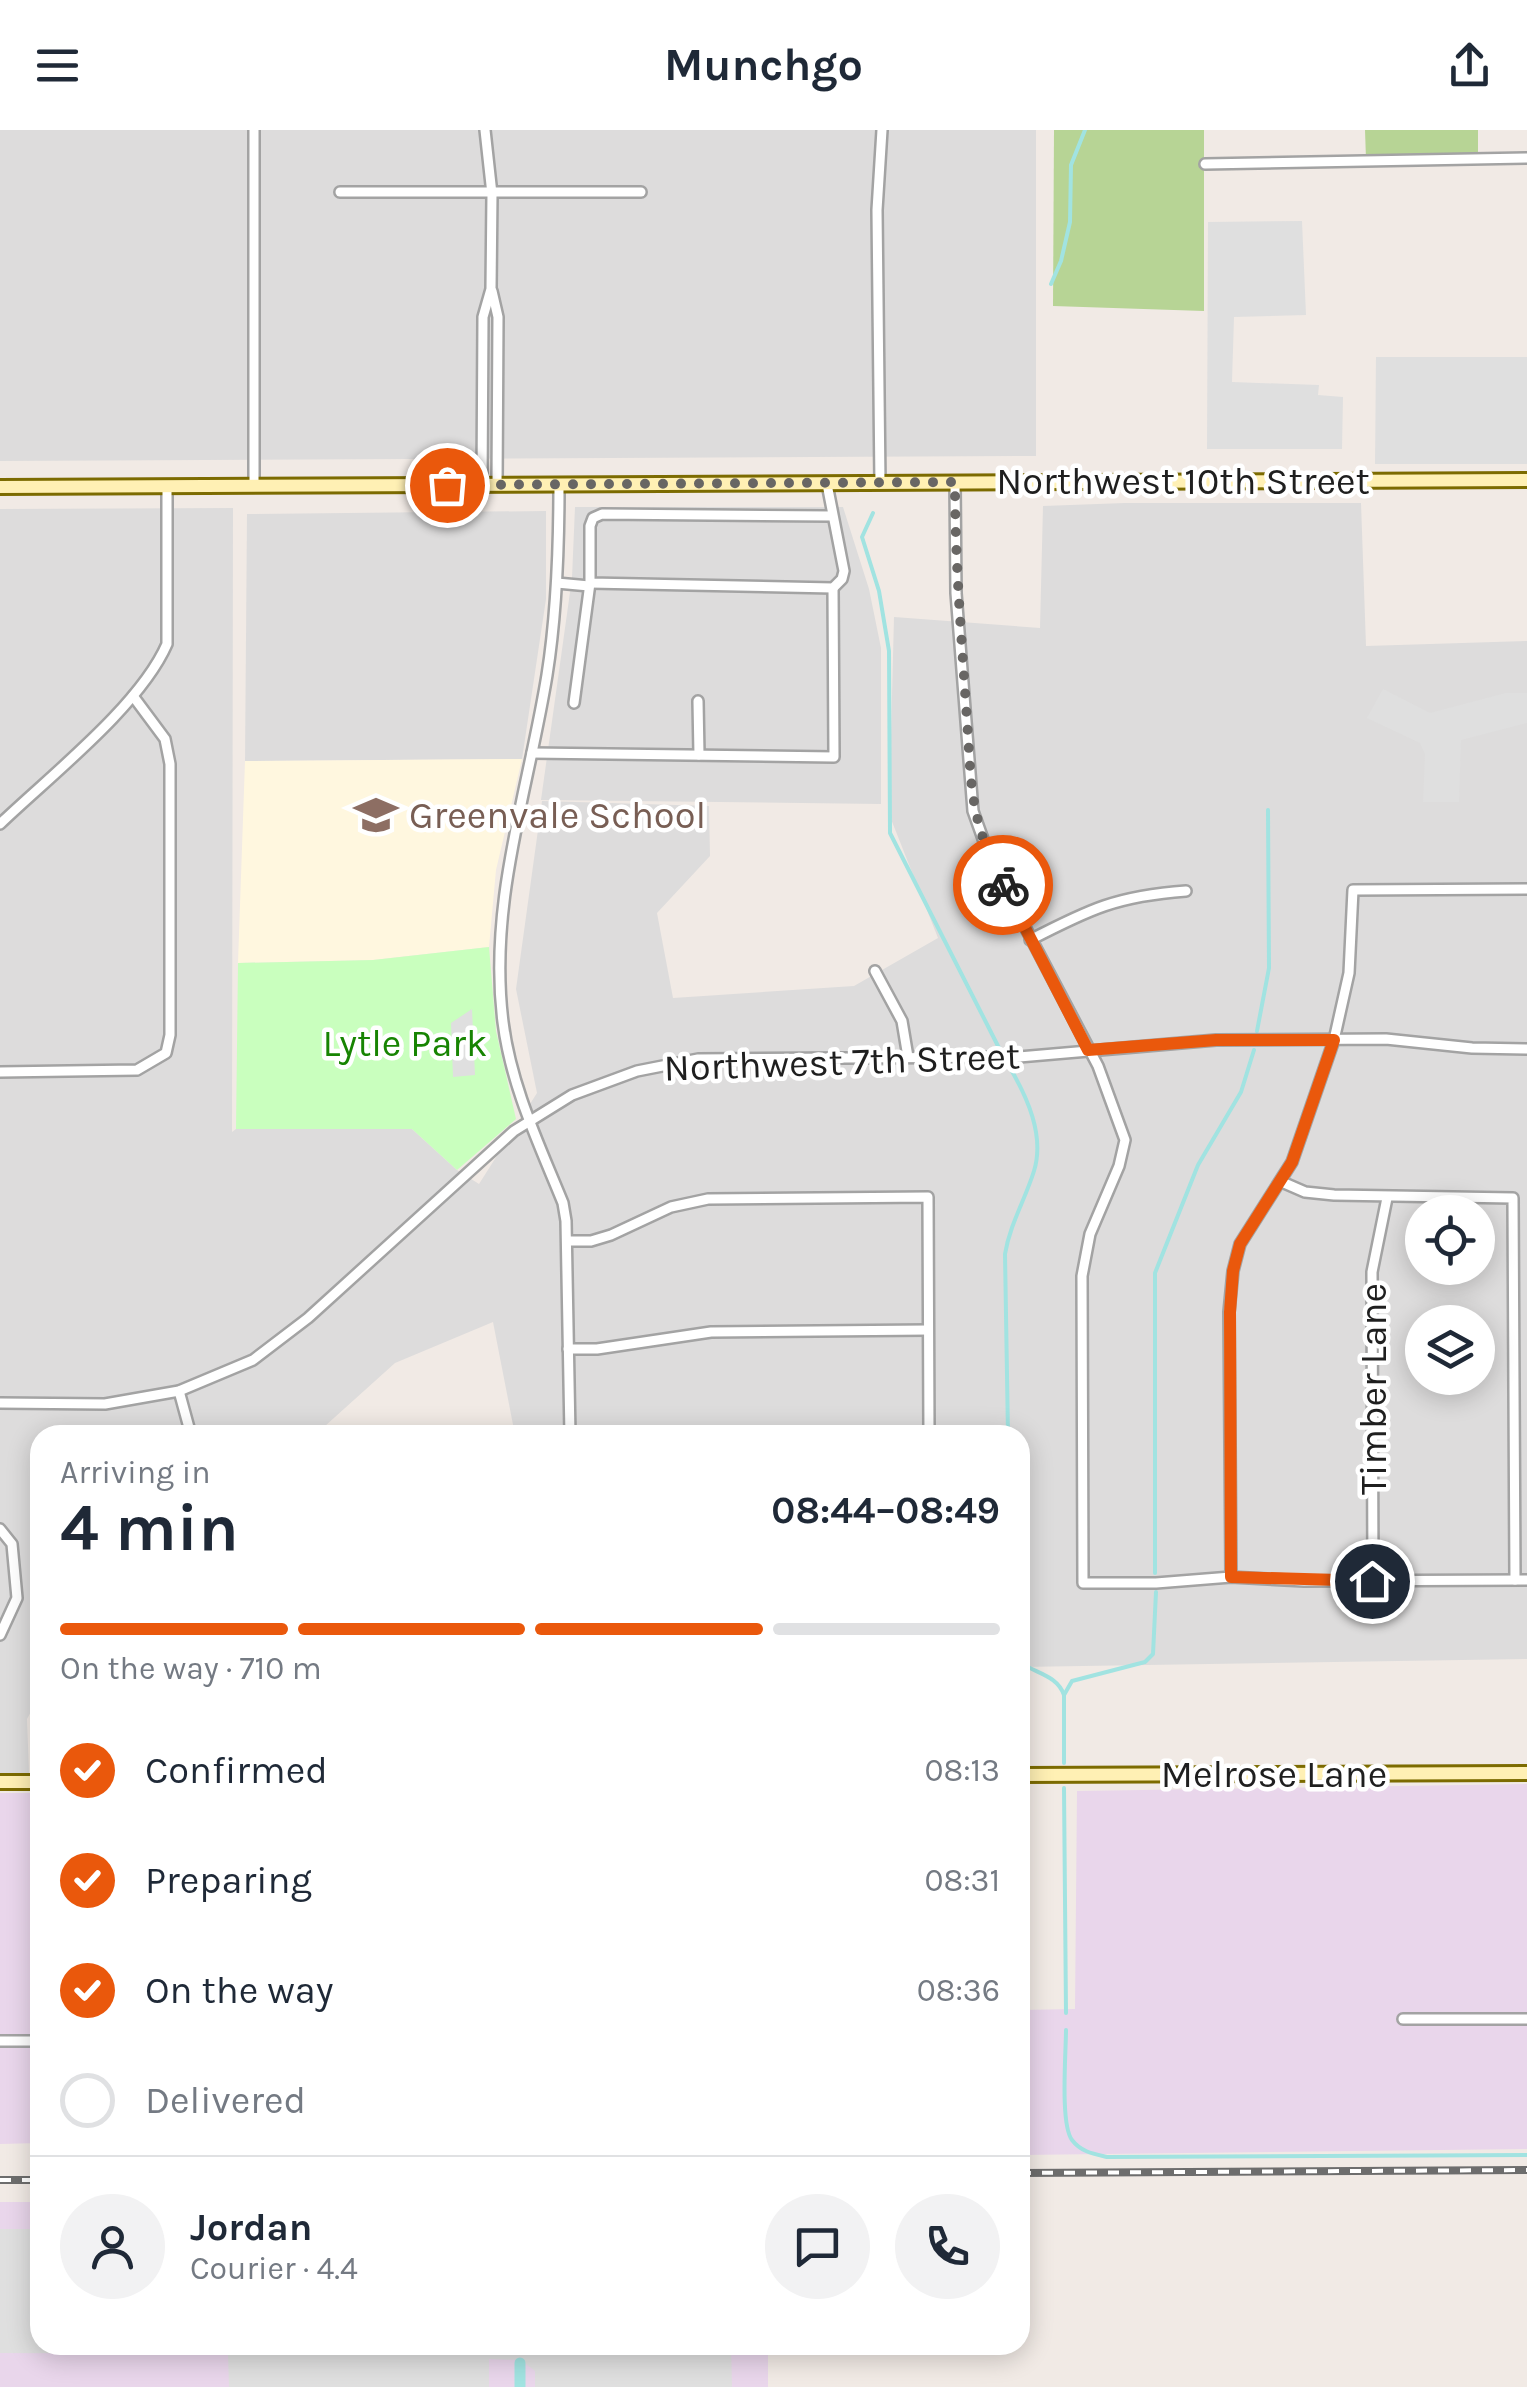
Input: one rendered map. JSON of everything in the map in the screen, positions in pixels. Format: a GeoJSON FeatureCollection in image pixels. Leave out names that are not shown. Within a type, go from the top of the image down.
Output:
{"type":"FeatureCollection","features":[{"type":"Feature","properties":{"kind":"main road","name":"Northwest 10th Street"},"geometry":{"type":"LineString","coordinates":[[0,488],[1527,480]]}},
{"type":"Feature","properties":{"kind":"main road","name":"Melrose Lane"},"geometry":{"type":"LineString","coordinates":[[1030,1775],[1527,1772]]}},
{"type":"Feature","properties":{"kind":"main road"},"geometry":{"type":"LineString","coordinates":[[0,1782],[30,1782]]}},
{"type":"Feature","properties":{"kind":"street"},"geometry":{"type":"LineString","coordinates":[[254,130],[254,486]]}},
{"type":"Feature","properties":{"kind":"street"},"geometry":{"type":"LineString","coordinates":[[484,130],[492,194],[491,289],[498,318],[497,485]]}},
{"type":"Feature","properties":{"kind":"street"},"geometry":{"type":"LineString","coordinates":[[880,484],[877,210],[882,130]]}},
{"type":"Feature","properties":{"kind":"street"},"geometry":{"type":"LineString","coordinates":[[1206,164],[1527,158]]}},
{"type":"Feature","properties":{"kind":"street"},"geometry":{"type":"LineString","coordinates":[[340,192],[642,192]]}},
{"type":"Feature","properties":{"kind":"street"},"geometry":{"type":"LineString","coordinates":[[482,485],[483,316],[491,289]]}},
{"type":"Feature","properties":{"kind":"street"},"geometry":{"type":"LineString","coordinates":[[483,316],[498,318]]}},
{"type":"Feature","properties":{"kind":"street"},"geometry":{"type":"LineString","coordinates":[[482,388],[498,389]]}},
{"type":"Feature","properties":{"kind":"street"},"geometry":{"type":"LineString","coordinates":[[955,482],[956,593],[973,812],[992,864],[1098,1066],[1125,1140],[1119,1166],[1090,1234],[1082,1276],[1083,1583],[1231,1577],[1527,1580]]}},
{"type":"Feature","properties":{"kind":"street"},"geometry":{"type":"LineString","coordinates":[[532,753],[834,757],[833,588],[844,570],[827,484]]}},
{"type":"Feature","properties":{"kind":"street"},"geometry":{"type":"LineString","coordinates":[[559,485],[557,583],[547,675],[501,906],[503,1027],[528,1121],[563,1203],[570,1425]]}},
{"type":"Feature","properties":{"kind":"street"},"geometry":{"type":"LineString","coordinates":[[0,824],[134,696],[158,664],[167,644],[167,486]]}},
{"type":"Feature","properties":{"kind":"street"},"geometry":{"type":"LineString","coordinates":[[574,703],[593,518],[602,514],[832,516]]}},
{"type":"Feature","properties":{"kind":"street"},"geometry":{"type":"LineString","coordinates":[[557,583],[833,588]]}},
{"type":"Feature","properties":{"kind":"street"},"geometry":{"type":"LineString","coordinates":[[0,1072],[137,1070],[166,1054],[170,1035],[170,764],[165,739],[134,696]]}},
{"type":"Feature","properties":{"kind":"street"},"geometry":{"type":"LineString","coordinates":[[698,702],[698,756]]}},
{"type":"Feature","properties":{"kind":"street"},"geometry":{"type":"LineString","coordinates":[[1231,1577],[1230,1288],[1240,1244],[1282,1182],[1304,1134],[1334,1040],[1349,974],[1353,890],[1527,889]]}},
{"type":"Feature","properties":{"kind":"street"},"geometry":{"type":"LineString","coordinates":[[1030,940],[1112,901],[1140,894],[1186,891]]}},
{"type":"Feature","properties":{"kind":"street"},"geometry":{"type":"LineString","coordinates":[[875,971],[902,1022],[908,1057]]}},
{"type":"Feature","properties":{"kind":"street","name":"Northwest 7th Street"},"geometry":{"type":"LineString","coordinates":[[0,1403],[104,1404],[178,1390],[253,1360],[308,1318],[490,1151],[528,1121],[604,1081],[668,1064],[716,1059],[1020,1057],[1164,1042],[1256,1040],[1386,1039],[1527,1049]]}},
{"type":"Feature","properties":{"kind":"street"},"geometry":{"type":"LineString","coordinates":[[1282,1182],[1305,1192],[1387,1198],[1513,1198],[1515,1580]]}},
{"type":"Feature","properties":{"kind":"street"},"geometry":{"type":"LineString","coordinates":[[567,1240],[591,1241],[672,1208],[708,1199],[928,1198],[929,1425]]}},
{"type":"Feature","properties":{"kind":"street","name":"Timber Lane"},"geometry":{"type":"LineString","coordinates":[[1372,1581],[1371,1296],[1374,1252],[1387,1198]]}},
{"type":"Feature","properties":{"kind":"street"},"geometry":{"type":"LineString","coordinates":[[568,1349],[596,1349],[711,1332],[928,1330]]}},
{"type":"Feature","properties":{"kind":"street"},"geometry":{"type":"LineString","coordinates":[[178,1390],[189,1425]]}},
{"type":"Feature","properties":{"kind":"street"},"geometry":{"type":"LineString","coordinates":[[0,1529],[12,1544],[17,1598],[0,1634]]}},
{"type":"Feature","properties":{"kind":"street"},"geometry":{"type":"LineString","coordinates":[[1403,2020],[1527,2018]]}},
{"type":"Feature","properties":{"kind":"street"},"geometry":{"type":"LineString","coordinates":[[0,2041],[30,2041]]}},
{"type":"Feature","properties":{"kind":"shaded area"},"geometry":{"type":"Polygon","coordinates":[[[0,130],[1036,130],[1036,456],[0,461],[0,130]]]}},
{"type":"Feature","properties":{"kind":"shaded area"},"geometry":{"type":"Polygon","coordinates":[[[1302,221],[1306,315],[1234,317],[1232,382],[1319,385],[1318,395],[1343,397],[1342,449],[1207,449],[1208,222],[1302,221]]]}},
{"type":"Feature","properties":{"kind":"shaded area"},"geometry":{"type":"Polygon","coordinates":[[[1376,357],[1527,357],[1527,464],[1375,464],[1376,357]]]}},
{"type":"Feature","properties":{"kind":"shaded area"},"geometry":{"type":"Polygon","coordinates":[[[1361,503],[1366,646],[1527,641],[1527,1659],[1030,1667],[1030,1425],[513,1425],[493,1322],[395,1363],[326,1425],[30,1425],[29,1773],[0,1773],[0,509],[233,508],[232,1132],[412,1129],[457,1170],[479,1184],[537,1093],[516,989],[542,801],[709,806],[710,856],[657,913],[673,998],[854,986],[938,938],[889,814],[894,617],[1040,628],[1043,506],[1361,503]]]}},
{"type":"Feature","properties":{"kind":"shaded area"},"geometry":{"type":"Polygon","coordinates":[[[575,507],[843,507],[869,589],[881,648],[881,804],[541,800],[572,578],[575,507]]]}},
{"type":"Feature","properties":{"kind":"shaded area"},"geometry":{"type":"Polygon","coordinates":[[[546,511],[546,599],[522,759],[245,761],[247,514],[546,511]]]}},
{"type":"Feature","properties":{"kind":"shaded area"},"geometry":{"type":"Polygon","coordinates":[[[1383,689],[1430,713],[1506,693],[1527,693],[1527,723],[1461,740],[1459,802],[1423,802],[1425,754],[1420,743],[1367,718],[1383,689]]]}},
{"type":"Feature","properties":{"kind":"shaded area","name":"Greenvale School"},"geometry":{"type":"Polygon","coordinates":[[[522,759],[496,870],[489,947],[373,960],[238,963],[245,761],[522,759]]]}},
{"type":"Feature","properties":{"kind":"shaded area"},"geometry":{"type":"Polygon","coordinates":[[[472,1009],[475,1075],[453,1077],[451,1023],[472,1009]]]}},
{"type":"Feature","properties":{"kind":"shaded area"},"geometry":{"type":"Polygon","coordinates":[[[1527,1784],[1527,2149],[1030,2155],[1030,2010],[1075,2009],[1077,1791],[1527,1784]]]}},
{"type":"Feature","properties":{"kind":"shaded area"},"geometry":{"type":"Polygon","coordinates":[[[0,1793],[30,1793],[30,2143],[0,2144],[0,1793]]]}},
{"type":"Feature","properties":{"kind":"shaded area"},"geometry":{"type":"Polygon","coordinates":[[[0,2202],[30,2202],[30,2355],[768,2355],[768,2387],[0,2387],[0,2202]]]}},
{"type":"Feature","properties":{"kind":"shaded area"},"geometry":{"type":"Polygon","coordinates":[[[0,2229],[30,2229],[30,2353],[0,2353],[0,2229]]]}},
{"type":"Feature","properties":{"kind":"shaded area"},"geometry":{"type":"Polygon","coordinates":[[[228,2355],[731,2355],[732,2387],[535,2387],[535,2371],[521,2360],[489,2359],[489,2387],[229,2387],[228,2355]]]}},
{"type":"Feature","properties":{"kind":"green space"},"geometry":{"type":"Polygon","coordinates":[[[1054,130],[1204,130],[1204,311],[1053,306],[1054,130]]]}},
{"type":"Feature","properties":{"kind":"green space"},"geometry":{"type":"Polygon","coordinates":[[[1365,130],[1478,130],[1478,158],[1366,159],[1365,130]]]}},
{"type":"Feature","properties":{"kind":"green space","name":"Lytle Park"},"geometry":{"type":"Polygon","coordinates":[[[489,947],[496,1031],[516,1119],[457,1170],[412,1129],[236,1129],[238,963],[373,960],[489,947]]]}},
{"type":"Feature","properties":{"kind":"waterway"},"geometry":{"type":"LineString","coordinates":[[1051,284],[1070,222],[1071,165],[1085,130]]}},
{"type":"Feature","properties":{"kind":"waterway"},"geometry":{"type":"LineString","coordinates":[[873,513],[862,537],[879,591],[889,651],[890,833],[999,1048]]}},
{"type":"Feature","properties":{"kind":"waterway"},"geometry":{"type":"LineString","coordinates":[[1257,1031],[1269,968],[1268,810]]}},
{"type":"Feature","properties":{"kind":"waterway"},"geometry":{"type":"LineString","coordinates":[[1155,1573],[1155,1273],[1198,1165],[1241,1092],[1254,1050]]}},
{"type":"Feature","properties":{"kind":"waterway"},"geometry":{"type":"LineString","coordinates":[[1008,1425],[1005,1254],[1037,1157],[1036,1130],[1028,1103],[1009,1066]]}},
{"type":"Feature","properties":{"kind":"waterway"},"geometry":{"type":"LineString","coordinates":[[1064,1695],[1072,1681],[1145,1662],[1153,1654],[1156,1592]]}},
{"type":"Feature","properties":{"kind":"waterway"},"geometry":{"type":"LineString","coordinates":[[1030,1667],[1051,1679],[1064,1695],[1064,1763]]}},
{"type":"Feature","properties":{"kind":"waterway"},"geometry":{"type":"LineString","coordinates":[[1064,1788],[1066,2013]]}},
{"type":"Feature","properties":{"kind":"waterway"},"geometry":{"type":"LineString","coordinates":[[1066,2030],[1068,2132],[1079,2147],[1097,2155],[1527,2155]]}},
{"type":"Feature","properties":{"kind":"waterway"},"geometry":{"type":"LineString","coordinates":[[520,2363],[520,2387]]}},
{"type":"Feature","properties":{"kind":"railway"},"geometry":{"type":"LineString","coordinates":[[1030,2173],[1527,2170]]}},
{"type":"Feature","properties":{"kind":"railway"},"geometry":{"type":"LineString","coordinates":[[0,2180],[30,2180]]}},
{"type":"Feature","properties":{"kind":"way so far"},"geometry":{"type":"LineString","coordinates":[[447,485],[955,482],[956,593],[969,783],[982,840],[1003,885]]}},
{"type":"Feature","properties":{"kind":"place","name":"Greenvale School"},"geometry":{"type":"Point","coordinates":[376,815]}},
{"type":"Feature","properties":{"kind":"route"},"geometry":{"type":"LineString","coordinates":[[1003,885],[1088,1050],[1216,1040],[1334,1040],[1292,1162],[1240,1244],[1233,1271],[1231,1577],[1372,1581]]}}]}
